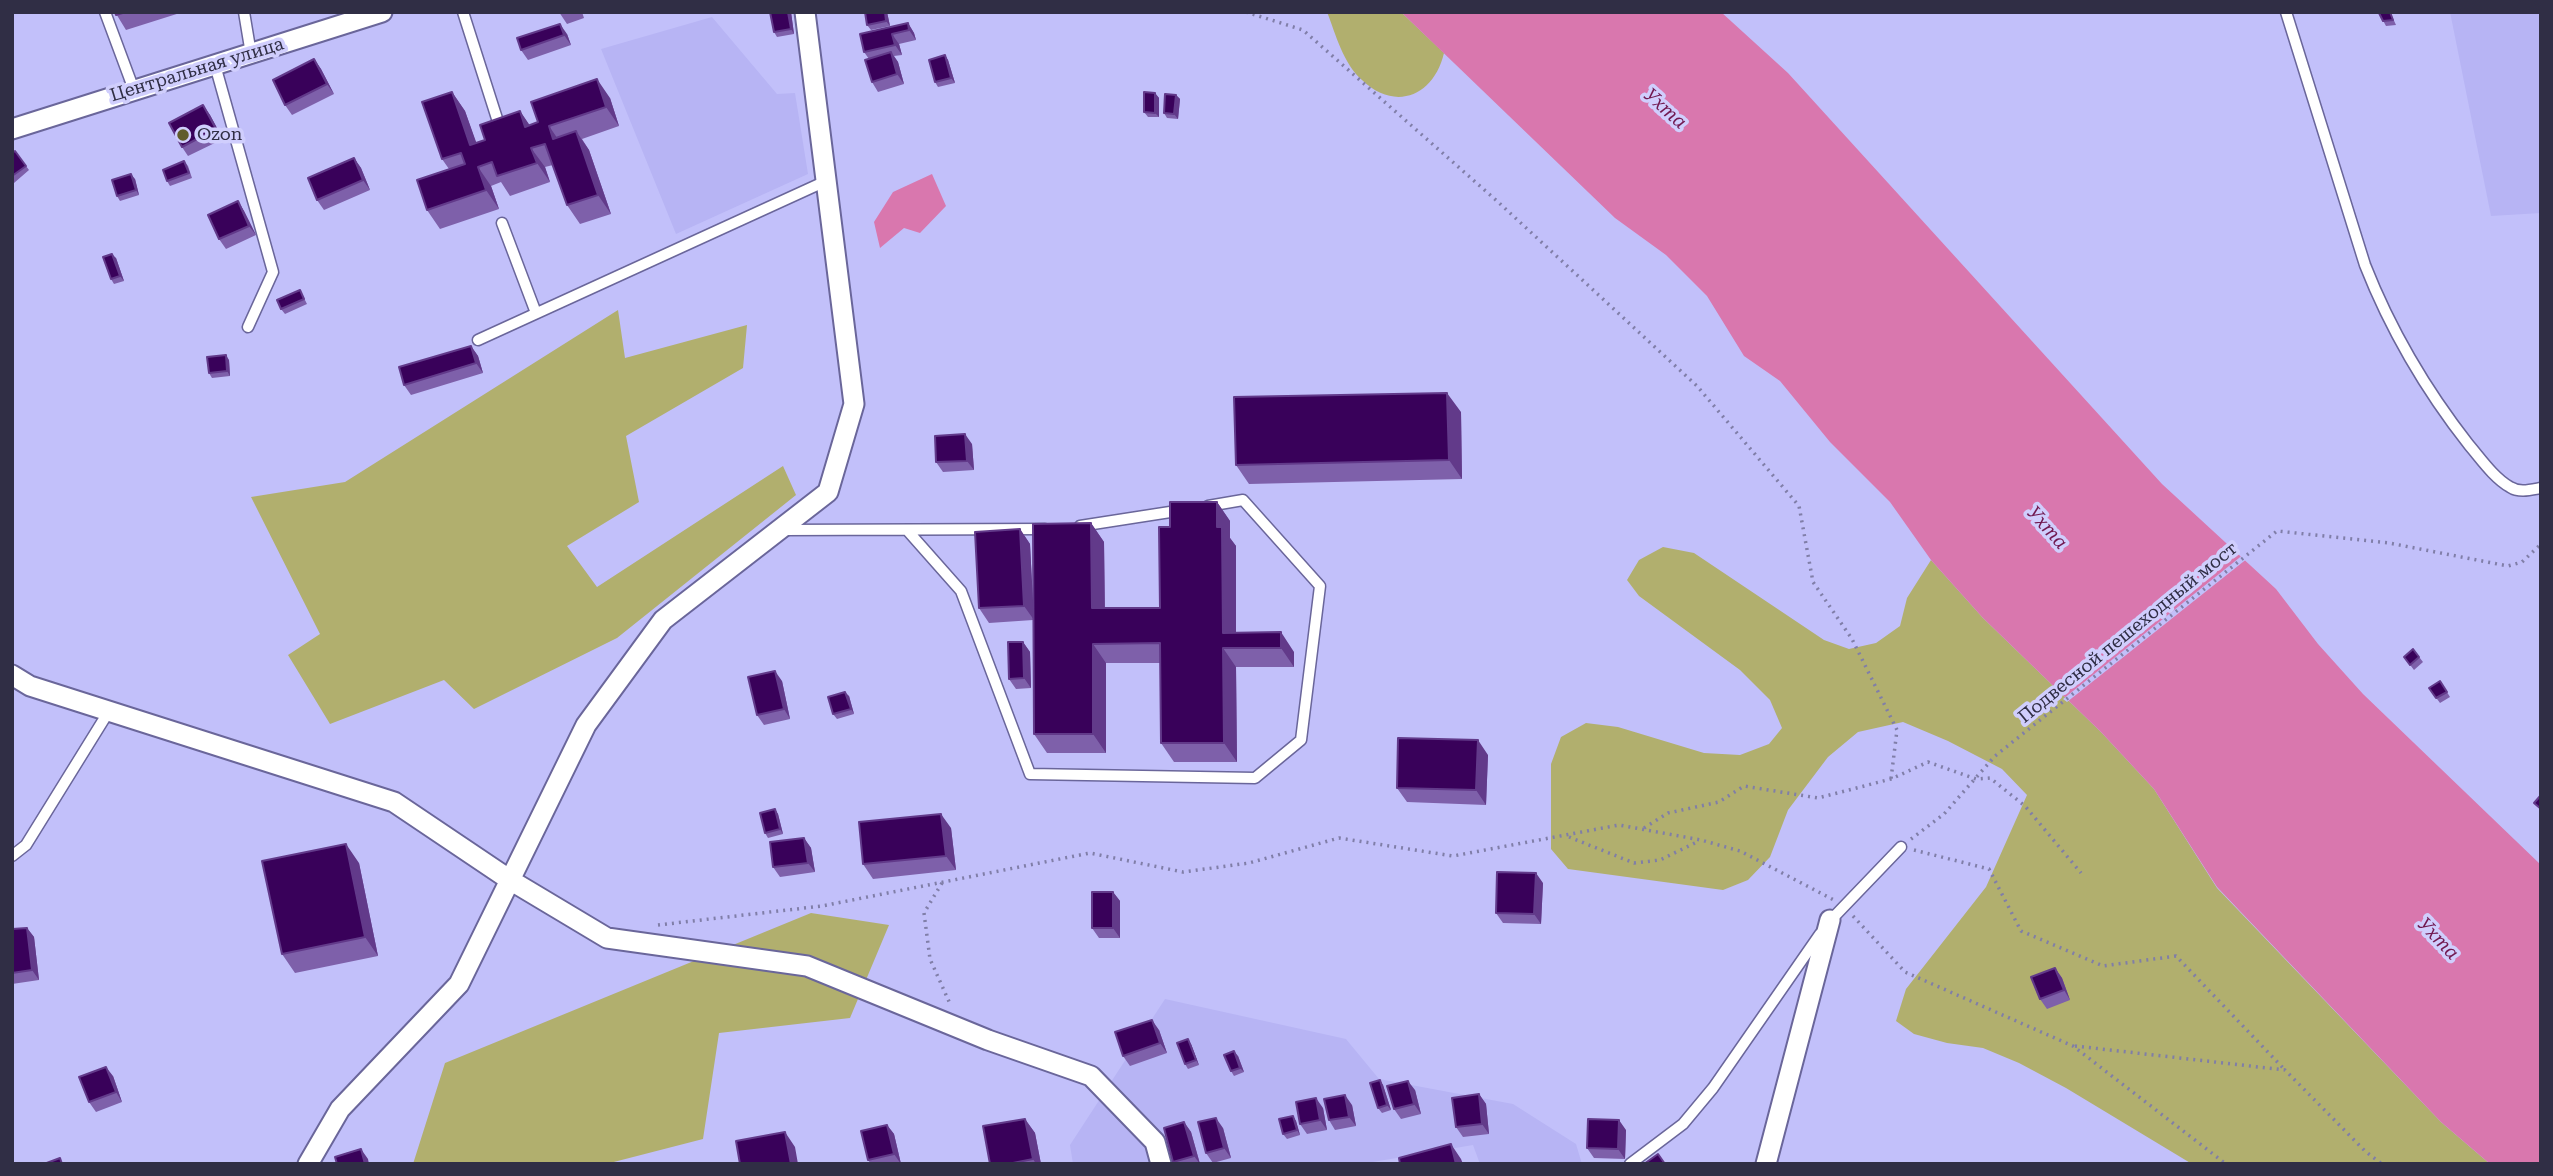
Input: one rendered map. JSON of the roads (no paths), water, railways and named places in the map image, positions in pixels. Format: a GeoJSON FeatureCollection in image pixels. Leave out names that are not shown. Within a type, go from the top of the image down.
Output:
{"type":"FeatureCollection","features":[{"type":"Feature","properties":{"kind":"street","name":"Центральная улица"},"geometry":{"type":"LineString","coordinates":[[12,129],[382,12]]}},
{"type":"Feature","properties":{"kind":"street"},"geometry":{"type":"LineString","coordinates":[[308,1164],[340,1109],[459,984],[586,725],[663,620],[828,492],[854,404],[805,12]]}},
{"type":"Feature","properties":{"kind":"street"},"geometry":{"type":"LineString","coordinates":[[12,675],[30,686],[394,802],[510,880],[607,938],[807,966],[988,1040],[1091,1076],[1155,1142],[1161,1164]]}},
{"type":"Feature","properties":{"kind":"street"},"geometry":{"type":"LineString","coordinates":[[1766,1164],[1830,920]]}},
{"type":"Feature","properties":{"kind":"lane"},"geometry":{"type":"LineString","coordinates":[[105,12],[134,90]]}},
{"type":"Feature","properties":{"kind":"lane"},"geometry":{"type":"LineString","coordinates":[[244,12],[251,54]]}},
{"type":"Feature","properties":{"kind":"lane"},"geometry":{"type":"LineString","coordinates":[[463,12],[500,128]]}},
{"type":"Feature","properties":{"kind":"lane"},"geometry":{"type":"LineString","coordinates":[[2286,12],[2365,265],[2404,351],[2431,397],[2500,480],[2519,491],[2541,488]]}},
{"type":"Feature","properties":{"kind":"lane"},"geometry":{"type":"LineString","coordinates":[[215,65],[273,272],[248,327]]}},
{"type":"Feature","properties":{"kind":"lane"},"geometry":{"type":"LineString","coordinates":[[478,340],[826,181]]}},
{"type":"Feature","properties":{"kind":"lane"},"geometry":{"type":"LineString","coordinates":[[502,223],[536,313]]}},
{"type":"Feature","properties":{"kind":"lane"},"geometry":{"type":"LineString","coordinates":[[907,530],[961,591],[1030,774],[1255,778],[1301,740],[1320,586],[1243,500],[1074,527]]}},
{"type":"Feature","properties":{"kind":"lane"},"geometry":{"type":"LineString","coordinates":[[779,530],[1060,529]]}},
{"type":"Feature","properties":{"kind":"lane"},"geometry":{"type":"LineString","coordinates":[[12,856],[26,845],[109,711]]}},
{"type":"Feature","properties":{"kind":"lane"},"geometry":{"type":"LineString","coordinates":[[1630,1164],[1683,1124],[1713,1088],[1830,920],[1900,847]]}},
{"type":"Feature","properties":{"kind":"water","name":"Ухта"},"geometry":{"type":"Polygon","coordinates":[[[1401,12],[1721,12],[1788,73],[2162,484],[2276,589],[2318,644],[2363,694],[2541,865],[2541,1164],[2490,1164],[2441,1122],[2217,887],[2154,789],[2101,732],[1983,618],[1931,560],[1890,502],[1830,442],[1780,381],[1744,356],[1707,296],[1666,255],[1615,218],[1401,12]]]}},
{"type":"Feature","properties":{"kind":"water"},"geometry":{"type":"Polygon","coordinates":[[[932,174],[946,206],[920,233],[904,228],[880,248],[874,222],[893,192],[932,174]]]}},
{"type":"Feature","properties":{"kind":"place","name":"Ozon"},"geometry":{"type":"Point","coordinates":[183,135]}}]}
